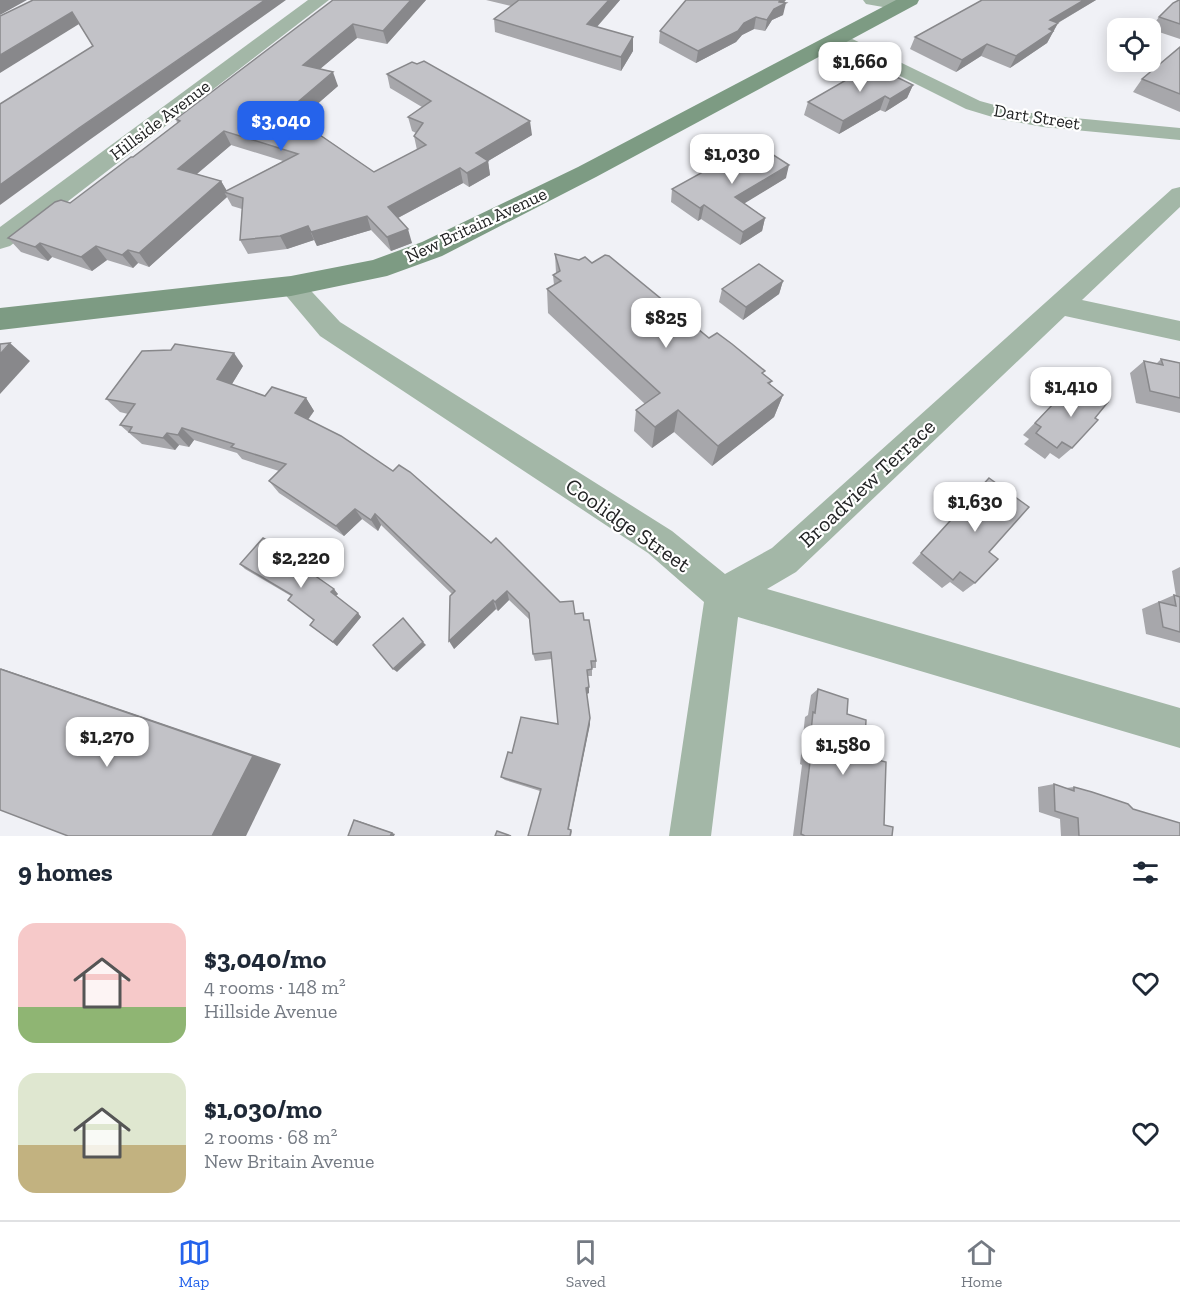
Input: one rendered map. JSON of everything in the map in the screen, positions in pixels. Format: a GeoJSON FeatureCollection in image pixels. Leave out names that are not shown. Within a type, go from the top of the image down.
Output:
{"type":"FeatureCollection","features":[{"type":"Feature","properties":{"kind":"main road","name":"New Britain Avenue"},"geometry":{"type":"LineString","coordinates":[[0,319],[291,286],[377,269],[432,249],[586,172],[905,3]]}},
{"type":"Feature","properties":{"kind":"street","name":"Hillside Avenue"},"geometry":{"type":"LineString","coordinates":[[0,240],[320,0]]}},
{"type":"Feature","properties":{"kind":"street"},"geometry":{"type":"LineString","coordinates":[[872,0],[905,3]]}},
{"type":"Feature","properties":{"kind":"street","name":"Dart Street"},"geometry":{"type":"LineString","coordinates":[[838,38],[973,105],[1006,115],[1043,121],[1180,134]]}},
{"type":"Feature","properties":{"kind":"street","name":"Broadview Terrace"},"geometry":{"type":"LineString","coordinates":[[723,595],[784,560],[1180,194]]}},
{"type":"Feature","properties":{"kind":"street","name":"Coolidge Street"},"geometry":{"type":"LineString","coordinates":[[291,286],[330,329],[660,542],[723,595],[808,618],[1180,729]]}},
{"type":"Feature","properties":{"kind":"street"},"geometry":{"type":"LineString","coordinates":[[1059,306],[1180,331]]}},
{"type":"Feature","properties":{"kind":"street"},"geometry":{"type":"LineString","coordinates":[[690,836],[723,595]]}},
{"type":"Feature","properties":{"kind":"building"},"geometry":{"type":"Polygon","coordinates":[[[33,0],[265,0],[0,185],[0,104],[93,46],[72,12],[0,55],[0,16],[33,0]]]}},
{"type":"Feature","properties":{"kind":"building"},"geometry":{"type":"Polygon","coordinates":[[[333,0],[411,0],[383,31],[353,24],[303,65],[333,72],[271,125],[273,128],[295,118],[374,172],[426,145],[414,136],[423,123],[408,117],[431,101],[387,74],[412,62],[417,64],[424,61],[530,121],[476,153],[488,161],[467,173],[460,168],[388,207],[408,229],[387,237],[367,216],[311,232],[308,226],[280,236],[240,240],[243,198],[224,192],[298,154],[224,131],[178,169],[221,181],[139,253],[128,250],[122,255],[96,246],[81,257],[40,243],[35,247],[8,238],[55,202],[61,200],[70,203],[133,157],[180,121],[176,119],[333,0]]]}},
{"type":"Feature","properties":{"kind":"building"},"geometry":{"type":"Polygon","coordinates":[[[519,0],[609,0],[587,24],[633,37],[621,57],[494,19],[519,0]]]}},
{"type":"Feature","properties":{"kind":"building"},"geometry":{"type":"Polygon","coordinates":[[[686,0],[780,0],[779,2],[786,3],[774,9],[767,20],[756,17],[744,23],[738,31],[698,51],[660,31],[686,0]]]}},
{"type":"Feature","properties":{"kind":"building"},"geometry":{"type":"Polygon","coordinates":[[[982,0],[1084,0],[1050,20],[1058,23],[1049,29],[1053,31],[1016,56],[987,44],[962,60],[915,37],[982,0]]]}},
{"type":"Feature","properties":{"kind":"building"},"geometry":{"type":"Polygon","coordinates":[[[1180,0],[1180,24],[1159,17],[1173,3],[1180,0]]]}},
{"type":"Feature","properties":{"kind":"building"},"geometry":{"type":"Polygon","coordinates":[[[1180,47],[1180,94],[1142,79],[1150,72],[1161,72],[1161,63],[1180,47]]]}},
{"type":"Feature","properties":{"kind":"building"},"geometry":{"type":"Polygon","coordinates":[[[872,65],[913,85],[890,99],[885,96],[843,121],[808,102],[872,65]]]}},
{"type":"Feature","properties":{"kind":"building"},"geometry":{"type":"Polygon","coordinates":[[[755,143],[789,165],[735,197],[765,218],[743,232],[704,205],[700,208],[672,189],[755,143]]]}},
{"type":"Feature","properties":{"kind":"building"},"geometry":{"type":"Polygon","coordinates":[[[555,254],[579,260],[585,257],[592,263],[605,255],[609,256],[709,338],[717,333],[732,344],[765,371],[762,373],[772,381],[768,383],[783,395],[718,446],[678,410],[655,427],[636,410],[660,393],[547,289],[561,281],[553,275],[560,271],[555,254]]]}},
{"type":"Feature","properties":{"kind":"building"},"geometry":{"type":"Polygon","coordinates":[[[759,264],[783,281],[746,307],[722,289],[759,264]]]}},
{"type":"Feature","properties":{"kind":"building"},"geometry":{"type":"Polygon","coordinates":[[[10,343],[0,354],[0,344],[10,343]]]}},
{"type":"Feature","properties":{"kind":"building"},"geometry":{"type":"Polygon","coordinates":[[[175,344],[234,353],[217,379],[265,396],[272,387],[306,398],[295,413],[341,436],[393,471],[399,465],[410,472],[491,543],[496,538],[560,602],[573,601],[575,614],[583,613],[584,620],[589,620],[596,661],[591,661],[592,669],[587,670],[589,687],[586,688],[590,718],[568,829],[571,830],[570,836],[528,836],[541,789],[501,777],[508,752],[512,753],[521,717],[558,724],[551,652],[533,654],[529,613],[507,591],[495,602],[493,600],[449,641],[450,596],[455,591],[375,514],[371,520],[355,509],[336,526],[269,481],[286,464],[231,447],[234,444],[182,428],[178,435],[167,433],[163,438],[129,432],[132,427],[120,425],[135,404],[106,399],[142,351],[171,350],[175,344]]]}},
{"type":"Feature","properties":{"kind":"building"},"geometry":{"type":"Polygon","coordinates":[[[1161,359],[1180,363],[1180,398],[1150,391],[1144,361],[1163,365],[1161,359]]]}},
{"type":"Feature","properties":{"kind":"building"},"geometry":{"type":"Polygon","coordinates":[[[1079,384],[1108,402],[1095,418],[1098,420],[1072,448],[1062,442],[1057,448],[1036,433],[1041,427],[1035,423],[1055,402],[1059,405],[1079,384]]]}},
{"type":"Feature","properties":{"kind":"building"},"geometry":{"type":"Polygon","coordinates":[[[989,478],[1029,507],[989,552],[998,559],[975,583],[960,572],[953,580],[921,553],[989,478]]]}},
{"type":"Feature","properties":{"kind":"building"},"geometry":{"type":"Polygon","coordinates":[[[263,538],[286,552],[284,554],[334,589],[331,592],[358,613],[333,642],[310,625],[314,620],[288,600],[292,595],[240,564],[263,538]]]}},
{"type":"Feature","properties":{"kind":"building"},"geometry":{"type":"Polygon","coordinates":[[[1174,595],[1180,597],[1180,632],[1163,627],[1159,602],[1176,606],[1174,595]]]}},
{"type":"Feature","properties":{"kind":"building"},"geometry":{"type":"Polygon","coordinates":[[[403,618],[423,642],[393,669],[373,645],[403,618]]]}},
{"type":"Feature","properties":{"kind":"building"},"geometry":{"type":"Polygon","coordinates":[[[0,669],[253,756],[212,836],[68,836],[0,810],[0,669]]]}},
{"type":"Feature","properties":{"kind":"building"},"geometry":{"type":"Polygon","coordinates":[[[818,689],[848,699],[847,714],[866,720],[865,741],[874,745],[874,759],[886,762],[884,825],[893,827],[892,836],[805,836],[801,834],[810,762],[808,761],[813,712],[815,713],[818,689]]]}},
{"type":"Feature","properties":{"kind":"building"},"geometry":{"type":"Polygon","coordinates":[[[1054,784],[1074,791],[1074,787],[1092,792],[1128,804],[1133,809],[1180,823],[1180,836],[1079,836],[1078,818],[1055,811],[1054,784]]]}},
{"type":"Feature","properties":{"kind":"building"},"geometry":{"type":"Polygon","coordinates":[[[354,820],[392,833],[390,836],[348,836],[354,820]]]}},
{"type":"Feature","properties":{"kind":"building"},"geometry":{"type":"Polygon","coordinates":[[[497,831],[511,836],[495,836],[497,831]]]}}]}
